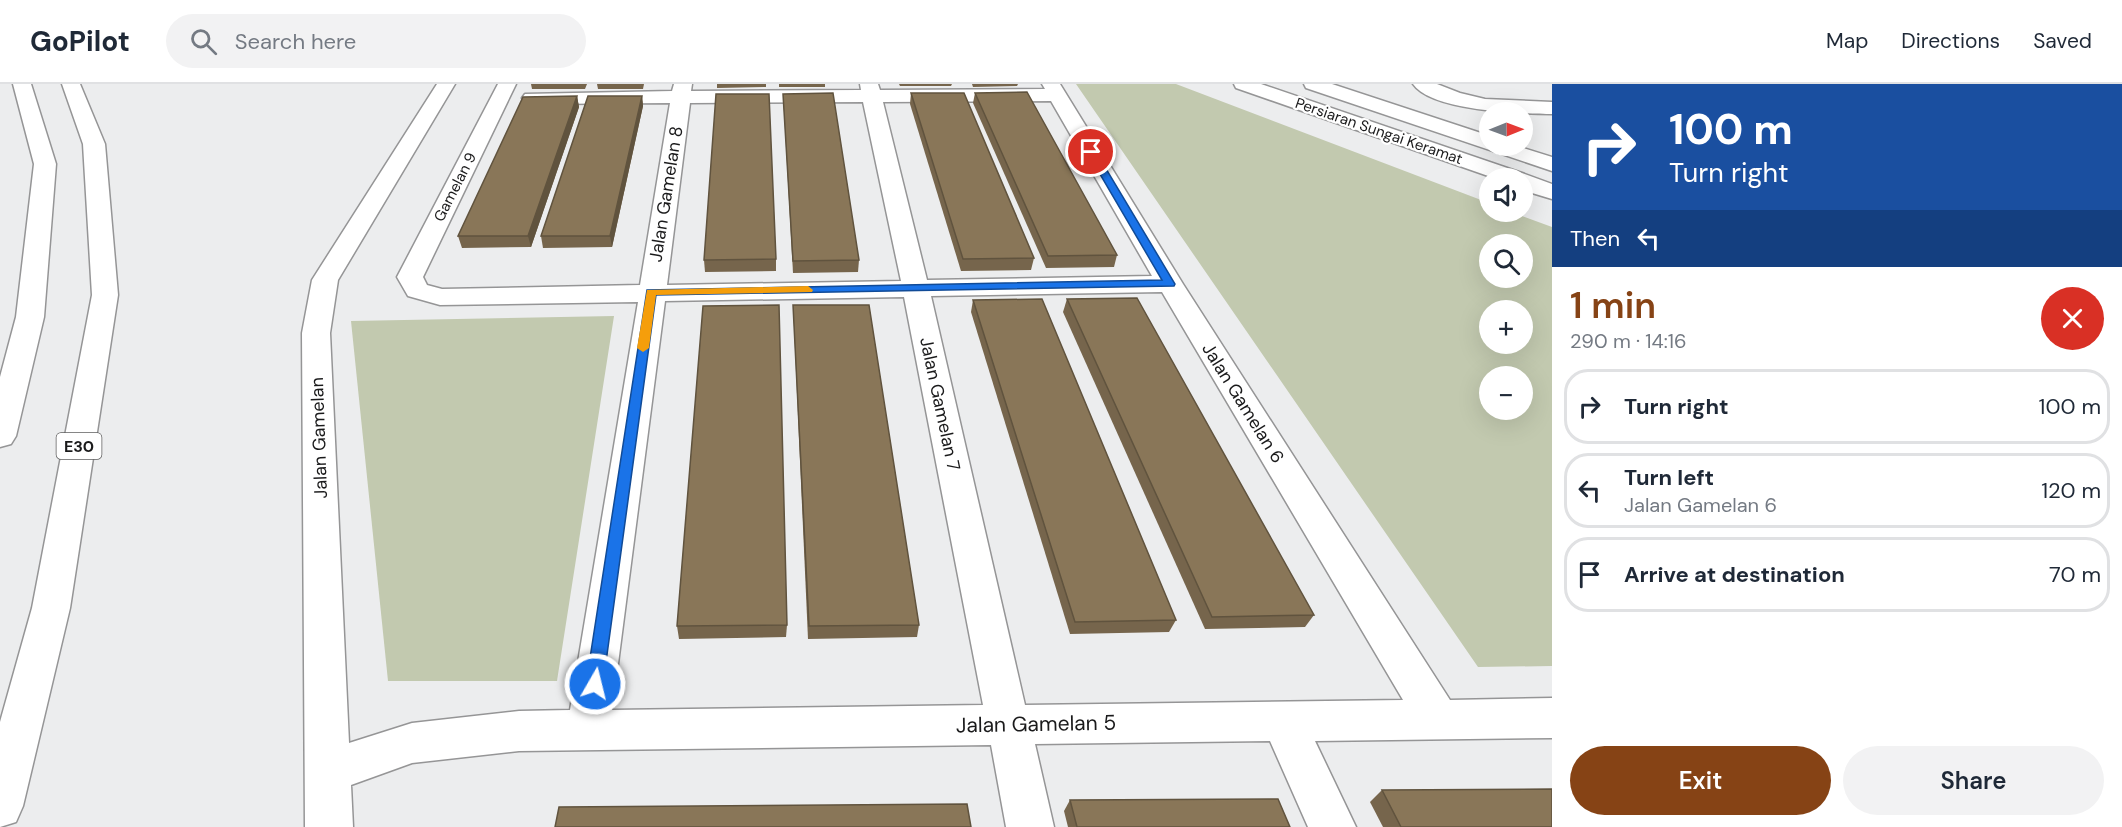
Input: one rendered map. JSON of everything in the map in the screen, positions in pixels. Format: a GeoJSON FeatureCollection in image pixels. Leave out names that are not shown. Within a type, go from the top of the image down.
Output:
{"type":"FeatureCollection","features":[{"type":"Feature","properties":{"kind":"main road"},"geometry":{"type":"LineString","coordinates":[[0,436],[30,317],[45,164],[22,84]]}},
{"type":"Feature","properties":{"kind":"main road","name":"E30"},"geometry":{"type":"LineString","coordinates":[[0,806],[51,608],[105,295],[94,144],[71,84]]}},
{"type":"Feature","properties":{"kind":"main road","name":"Jalan Gamelan"},"geometry":{"type":"LineString","coordinates":[[329,827],[316,333],[325,280],[446,84]]}},
{"type":"Feature","properties":{"kind":"main road","name":"Persiaran Sungai Keramat"},"geometry":{"type":"LineString","coordinates":[[1243,84],[1485,168]]}},
{"type":"Feature","properties":{"kind":"main road","name":"Persiaran Sungai Keramat"},"geometry":{"type":"LineString","coordinates":[[1313,84],[1479,139]]}},
{"type":"Feature","properties":{"kind":"main road"},"geometry":{"type":"LineString","coordinates":[[1422,84],[1435,91],[1474,104],[1552,108]]}},
{"type":"Feature","properties":{"kind":"main road"},"geometry":{"type":"LineString","coordinates":[[504,91],[1055,89]]}},
{"type":"Feature","properties":{"kind":"main road","name":"Jalan Gamelan 6"},"geometry":{"type":"LineString","coordinates":[[1055,89],[1170,284],[1438,719]]}},
{"type":"Feature","properties":{"kind":"main road","name":"Jalan Gamelan 8"},"geometry":{"type":"LineString","coordinates":[[588,731],[682,90]]}},
{"type":"Feature","properties":{"kind":"main road","name":"Jalan Gamelan 7"},"geometry":{"type":"LineString","coordinates":[[871,90],[916,288],[1030,827]]}},
{"type":"Feature","properties":{"kind":"main road","name":"Gamelan 9"},"geometry":{"type":"LineString","coordinates":[[504,91],[410,277],[417,290],[441,297],[651,292]]}},
{"type":"Feature","properties":{"kind":"main road"},"geometry":{"type":"LineString","coordinates":[[1528,156],[1552,164]]}},
{"type":"Feature","properties":{"kind":"main road"},"geometry":{"type":"LineString","coordinates":[[1533,186],[1552,192]]}},
{"type":"Feature","properties":{"kind":"main road"},"geometry":{"type":"LineString","coordinates":[[651,292],[1170,284]]}},
{"type":"Feature","properties":{"kind":"main road","name":"Jalan Gamelan 5"},"geometry":{"type":"LineString","coordinates":[[328,771],[412,742],[519,731],[1552,718]]}},
{"type":"Feature","properties":{"kind":"main road"},"geometry":{"type":"LineString","coordinates":[[1283,721],[1332,827]]}},
{"type":"Feature","properties":{"kind":"green space"},"geometry":{"type":"Polygon","coordinates":[[[1076,84],[1176,84],[1479,199],[1479,222],[1533,222],[1533,220],[1552,227],[1552,666],[1478,667],[1076,84]]]}},
{"type":"Feature","properties":{"kind":"green space"},"geometry":{"type":"Polygon","coordinates":[[[614,316],[557,681],[388,681],[351,321],[614,316]]]}},
{"type":"Feature","properties":{"kind":"building"},"geometry":{"type":"Polygon","coordinates":[[[1027,92],[1117,255],[1048,256],[975,93],[1027,92]]]}},
{"type":"Feature","properties":{"kind":"building"},"geometry":{"type":"Polygon","coordinates":[[[833,93],[859,260],[793,261],[783,94],[833,93]]]}},
{"type":"Feature","properties":{"kind":"building"},"geometry":{"type":"Polygon","coordinates":[[[911,93],[964,93],[1034,258],[963,259],[911,93]]]}},
{"type":"Feature","properties":{"kind":"building"},"geometry":{"type":"Polygon","coordinates":[[[716,94],[769,94],[776,259],[704,260],[716,94]]]}},
{"type":"Feature","properties":{"kind":"building"},"geometry":{"type":"Polygon","coordinates":[[[577,96],[528,236],[458,236],[523,97],[577,96]]]}},
{"type":"Feature","properties":{"kind":"building"},"geometry":{"type":"Polygon","coordinates":[[[588,96],[642,96],[610,236],[541,236],[588,96]]]}},
{"type":"Feature","properties":{"kind":"building"},"geometry":{"type":"Polygon","coordinates":[[[1137,298],[1314,615],[1212,617],[1067,299],[1137,298]]]}},
{"type":"Feature","properties":{"kind":"building"},"geometry":{"type":"Polygon","coordinates":[[[1042,299],[1176,620],[1075,622],[973,300],[1042,299]]]}},
{"type":"Feature","properties":{"kind":"building"},"geometry":{"type":"Polygon","coordinates":[[[779,305],[787,625],[677,626],[703,306],[779,305]]]}},
{"type":"Feature","properties":{"kind":"building"},"geometry":{"type":"Polygon","coordinates":[[[793,305],[869,305],[919,625],[809,626],[793,305]]]}},
{"type":"Feature","properties":{"kind":"building"},"geometry":{"type":"Polygon","coordinates":[[[1552,789],[1552,827],[1401,827],[1382,790],[1552,789]]]}},
{"type":"Feature","properties":{"kind":"building"},"geometry":{"type":"Polygon","coordinates":[[[1278,799],[1290,827],[1077,827],[1070,800],[1278,799]]]}},
{"type":"Feature","properties":{"kind":"building"},"geometry":{"type":"Polygon","coordinates":[[[967,804],[971,827],[555,827],[559,807],[967,804]]]}},
{"type":"Feature","properties":{"kind":"slow traffic"},"geometry":{"type":"LineString","coordinates":[[643,348],[651,292],[808,290]]}},
{"type":"Feature","properties":{"kind":"route"},"geometry":{"type":"LineString","coordinates":[[595,684],[651,292],[1170,284],[1091,152]]}}]}
